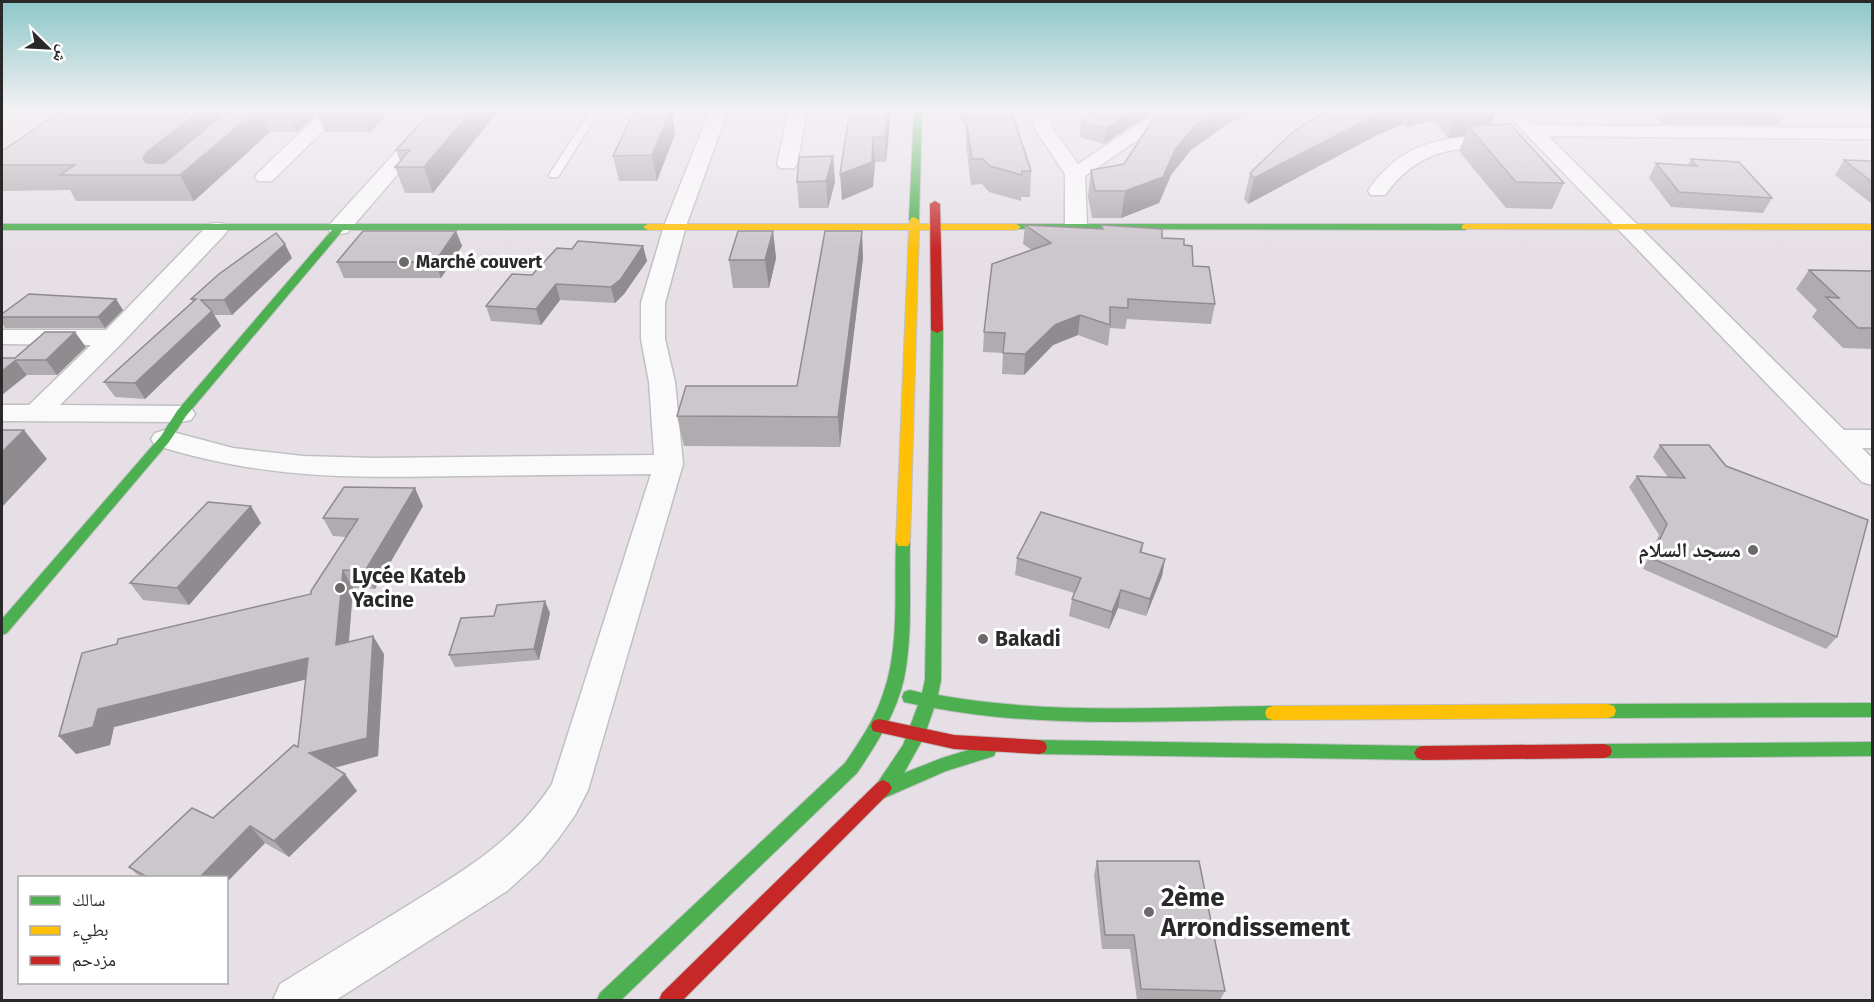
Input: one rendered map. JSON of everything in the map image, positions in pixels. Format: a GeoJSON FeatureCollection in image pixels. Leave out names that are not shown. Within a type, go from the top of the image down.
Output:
{"type":"FeatureCollection","features":[{"type":"Feature","properties":{"kind":"main road"},"geometry":{"type":"LineString","coordinates":[[607,1000],[850,768],[879,726],[893,693],[898,667],[916,157]]}},
{"type":"Feature","properties":{"kind":"main road"},"geometry":{"type":"LineString","coordinates":[[669,1000],[878,793],[900,765],[917,735],[930,701],[935,662],[937,317],[935,192]]}},
{"type":"Feature","properties":{"kind":"main road"},"geometry":{"type":"LineString","coordinates":[[2,228],[1872,227]]}},
{"type":"Feature","properties":{"kind":"main road"},"geometry":{"type":"LineString","coordinates":[[2,629],[165,439],[181,414],[339,228]]}},
{"type":"Feature","properties":{"kind":"main road"},"geometry":{"type":"LineString","coordinates":[[935,662],[944,676]]}},
{"type":"Feature","properties":{"kind":"main road"},"geometry":{"type":"LineString","coordinates":[[893,693],[1009,713],[1872,710]]}},
{"type":"Feature","properties":{"kind":"main road"},"geometry":{"type":"LineString","coordinates":[[964,693],[989,707],[1009,713]]}},
{"type":"Feature","properties":{"kind":"main road"},"geometry":{"type":"LineString","coordinates":[[879,726],[954,742],[1007,746],[1414,753],[1872,749]]}},
{"type":"Feature","properties":{"kind":"main road"},"geometry":{"type":"LineString","coordinates":[[878,793],[942,765],[1007,746]]}},
{"type":"Feature","properties":{"kind":"street"},"geometry":{"type":"LineString","coordinates":[[265,177],[286,157]]}},
{"type":"Feature","properties":{"kind":"street"},"geometry":{"type":"LineString","coordinates":[[339,228],[402,157]]}},
{"type":"Feature","properties":{"kind":"street"},"geometry":{"type":"LineString","coordinates":[[296,1000],[492,877],[517,857],[556,813],[569,790],[578,767],[669,464],[662,382],[656,359],[652,319],[657,287],[675,226],[701,157]]}},
{"type":"Feature","properties":{"kind":"street"},"geometry":{"type":"LineString","coordinates":[[787,164],[788,157]]}},
{"type":"Feature","properties":{"kind":"street"},"geometry":{"type":"LineString","coordinates":[[1063,157],[1075,174],[1076,227]]}},
{"type":"Feature","properties":{"kind":"street"},"geometry":{"type":"LineString","coordinates":[[1075,174],[1100,157]]}},
{"type":"Feature","properties":{"kind":"street"},"geometry":{"type":"LineString","coordinates":[[1378,191],[1394,168],[1411,157]]}},
{"type":"Feature","properties":{"kind":"street"},"geometry":{"type":"LineString","coordinates":[[1558,157],[1872,475]]}},
{"type":"Feature","properties":{"kind":"street"},"geometry":{"type":"LineString","coordinates":[[36,413],[113,338],[217,229]]}},
{"type":"Feature","properties":{"kind":"street"},"geometry":{"type":"LineString","coordinates":[[2,337],[113,338]]}},
{"type":"Feature","properties":{"kind":"street"},"geometry":{"type":"LineString","coordinates":[[2,413],[181,414]]}},
{"type":"Feature","properties":{"kind":"street"},"geometry":{"type":"LineString","coordinates":[[165,439],[196,451],[243,460],[360,468],[669,464]]}},
{"type":"Feature","properties":{"kind":"street"},"geometry":{"type":"LineString","coordinates":[[1837,439],[1872,439]]}},
{"type":"Feature","properties":{"kind":"lane"},"geometry":{"type":"LineString","coordinates":[[554,175],[566,157]]}},
{"type":"Feature","properties":{"kind":"building"},"geometry":{"type":"Polygon","coordinates":[[[2,157],[144,157],[146,163],[164,163],[172,157],[202,157],[180,175],[60,175],[75,165],[2,165],[2,157]]]}},
{"type":"Feature","properties":{"kind":"building"},"geometry":{"type":"Polygon","coordinates":[[[404,157],[433,157],[424,167],[395,167],[404,157]]]}},
{"type":"Feature","properties":{"kind":"building"},"geometry":{"type":"Polygon","coordinates":[[[799,157],[833,157],[826,181],[797,182],[799,157]]]}},
{"type":"Feature","properties":{"kind":"building"},"geometry":{"type":"Polygon","coordinates":[[[843,157],[872,157],[872,162],[840,174],[843,157]]]}},
{"type":"Feature","properties":{"kind":"building"},"geometry":{"type":"Polygon","coordinates":[[[972,157],[1026,157],[1031,171],[1022,171],[1022,175],[990,166],[983,159],[972,159],[972,157]]]}},
{"type":"Feature","properties":{"kind":"building"},"geometry":{"type":"Polygon","coordinates":[[[1129,157],[1172,157],[1163,177],[1125,191],[1095,191],[1091,170],[1124,164],[1129,157]]]}},
{"type":"Feature","properties":{"kind":"building"},"geometry":{"type":"Polygon","coordinates":[[[1267,157],[1295,157],[1254,178],[1250,173],[1267,157]]]}},
{"type":"Feature","properties":{"kind":"building"},"geometry":{"type":"Polygon","coordinates":[[[1494,157],[1540,157],[1564,183],[1516,182],[1494,157]]]}},
{"type":"Feature","properties":{"kind":"building"},"geometry":{"type":"Polygon","coordinates":[[[1691,159],[1739,162],[1772,198],[1679,192],[1656,163],[1697,166],[1691,159]]]}},
{"type":"Feature","properties":{"kind":"building"},"geometry":{"type":"Polygon","coordinates":[[[1844,160],[1872,161],[1872,182],[1844,160]]]}},
{"type":"Feature","properties":{"kind":"building"},"geometry":{"type":"Polygon","coordinates":[[[1025,225],[1103,229],[1101,225],[1162,229],[1162,238],[1184,239],[1184,245],[1192,246],[1193,266],[1209,267],[1215,304],[1128,299],[1128,308],[1110,307],[1110,325],[1080,315],[1055,325],[1025,354],[1003,353],[1005,333],[984,332],[992,264],[1051,243],[1025,225]]]}},
{"type":"Feature","properties":{"kind":"building"},"geometry":{"type":"Polygon","coordinates":[[[363,231],[456,231],[435,262],[337,262],[363,231]]]}},
{"type":"Feature","properties":{"kind":"building"},"geometry":{"type":"Polygon","coordinates":[[[738,231],[773,231],[765,260],[729,260],[738,231]]]}},
{"type":"Feature","properties":{"kind":"building"},"geometry":{"type":"Polygon","coordinates":[[[825,231],[862,231],[838,417],[677,416],[686,386],[797,386],[825,231]]]}},
{"type":"Feature","properties":{"kind":"building"},"geometry":{"type":"Polygon","coordinates":[[[276,233],[285,244],[224,300],[201,300],[212,311],[135,383],[104,382],[196,299],[191,299],[219,274],[276,233]]]}},
{"type":"Feature","properties":{"kind":"building"},"geometry":{"type":"Polygon","coordinates":[[[578,241],[643,246],[621,279],[611,287],[556,284],[536,309],[486,306],[512,274],[532,275],[557,248],[572,249],[578,241]]]}},
{"type":"Feature","properties":{"kind":"building"},"geometry":{"type":"Polygon","coordinates":[[[1809,270],[1872,271],[1872,328],[1858,328],[1826,297],[1839,298],[1809,270]]]}},
{"type":"Feature","properties":{"kind":"building"},"geometry":{"type":"Polygon","coordinates":[[[29,294],[116,299],[98,317],[2,317],[2,314],[29,294]]]}},
{"type":"Feature","properties":{"kind":"building"},"geometry":{"type":"Polygon","coordinates":[[[45,332],[75,332],[46,360],[16,360],[2,371],[2,358],[15,358],[45,332]]]}},
{"type":"Feature","properties":{"kind":"building"},"geometry":{"type":"Polygon","coordinates":[[[2,430],[24,430],[2,452],[2,430]]]}},
{"type":"Feature","properties":{"kind":"building","name":"مسجد السلام"},"geometry":{"type":"Polygon","coordinates":[[[1660,445],[1709,445],[1726,466],[1868,520],[1837,637],[1651,558],[1667,524],[1637,476],[1685,478],[1660,445]]]}},
{"type":"Feature","properties":{"kind":"building"},"geometry":{"type":"Polygon","coordinates":[[[344,487],[415,488],[365,571],[343,570],[336,645],[373,636],[367,738],[309,753],[345,774],[274,841],[250,826],[201,876],[145,876],[129,867],[192,808],[213,818],[294,745],[298,747],[308,658],[98,709],[93,727],[59,736],[82,653],[117,644],[118,639],[311,594],[358,519],[323,518],[344,487]]]}},
{"type":"Feature","properties":{"kind":"building"},"geometry":{"type":"Polygon","coordinates":[[[208,502],[251,506],[177,588],[130,583],[208,502]]]}},
{"type":"Feature","properties":{"kind":"building"},"geometry":{"type":"Polygon","coordinates":[[[1041,512],[1143,543],[1140,552],[1165,559],[1150,599],[1121,590],[1112,612],[1072,599],[1081,578],[1017,558],[1041,512]]]}},
{"type":"Feature","properties":{"kind":"building"},"geometry":{"type":"Polygon","coordinates":[[[545,601],[534,649],[449,655],[461,618],[494,616],[497,605],[545,601]]]}},
{"type":"Feature","properties":{"kind":"building"},"geometry":{"type":"Polygon","coordinates":[[[1097,861],[1199,861],[1225,991],[1141,989],[1134,935],[1105,935],[1097,861]]]}},
{"type":"Feature","properties":{"kind":"traffic: fast"},"geometry":{"type":"LineString","coordinates":[[914,220],[916,157]]}},
{"type":"Feature","properties":{"kind":"traffic: fast"},"geometry":{"type":"LineString","coordinates":[[2,227],[648,227]]}},
{"type":"Feature","properties":{"kind":"traffic: fast"},"geometry":{"type":"LineString","coordinates":[[1016,227],[1465,227]]}},
{"type":"Feature","properties":{"kind":"traffic: fast"},"geometry":{"type":"LineString","coordinates":[[2,629],[165,439],[181,414],[339,228]]}},
{"type":"Feature","properties":{"kind":"traffic: fast"},"geometry":{"type":"LineString","coordinates":[[883,788],[909,750],[926,709],[933,680],[937,330]]}},
{"type":"Feature","properties":{"kind":"traffic: fast"},"geometry":{"type":"LineString","coordinates":[[607,1000],[851,768],[866,745],[881,720],[892,694],[898,667],[903,542]]}},
{"type":"Feature","properties":{"kind":"traffic: fast"},"geometry":{"type":"LineString","coordinates":[[910,697],[980,710],[1041,714],[1273,713]]}},
{"type":"Feature","properties":{"kind":"traffic: fast"},"geometry":{"type":"LineString","coordinates":[[1608,711],[1872,710]]}},
{"type":"Feature","properties":{"kind":"traffic: fast"},"geometry":{"type":"LineString","coordinates":[[1039,747],[1423,753]]}},
{"type":"Feature","properties":{"kind":"traffic: fast"},"geometry":{"type":"LineString","coordinates":[[1604,751],[1872,749]]}},
{"type":"Feature","properties":{"kind":"traffic: fast"},"geometry":{"type":"LineString","coordinates":[[882,791],[942,765],[988,751]]}},
{"type":"Feature","properties":{"kind":"traffic: slow"},"geometry":{"type":"LineString","coordinates":[[903,542],[914,220]]}},
{"type":"Feature","properties":{"kind":"traffic: slow"},"geometry":{"type":"LineString","coordinates":[[648,227],[1016,227]]}},
{"type":"Feature","properties":{"kind":"traffic: slow"},"geometry":{"type":"LineString","coordinates":[[1465,227],[1872,227]]}},
{"type":"Feature","properties":{"kind":"traffic: slow"},"geometry":{"type":"LineString","coordinates":[[1273,713],[1608,711]]}},
{"type":"Feature","properties":{"kind":"traffic: jam"},"geometry":{"type":"LineString","coordinates":[[935,204],[937,330]]}},
{"type":"Feature","properties":{"kind":"traffic: jam"},"geometry":{"type":"LineString","coordinates":[[879,726],[954,742],[1039,747]]}},
{"type":"Feature","properties":{"kind":"traffic: jam"},"geometry":{"type":"LineString","coordinates":[[1423,753],[1604,751]]}},
{"type":"Feature","properties":{"kind":"traffic: jam"},"geometry":{"type":"LineString","coordinates":[[669,1000],[883,788]]}},
{"type":"Feature","properties":{"kind":"place","name":"Marché couvert"},"geometry":{"type":"Point","coordinates":[404,262]}},
{"type":"Feature","properties":{"kind":"place","name":"مسجد السلام"},"geometry":{"type":"Point","coordinates":[1753,550]}},
{"type":"Feature","properties":{"kind":"place","name":"Lycée Kateb Yacine"},"geometry":{"type":"Point","coordinates":[340,588]}},
{"type":"Feature","properties":{"kind":"place","name":"Bakadi"},"geometry":{"type":"Point","coordinates":[983,639]}},
{"type":"Feature","properties":{"kind":"place","name":"2ème Arrondissement"},"geometry":{"type":"Point","coordinates":[1149,912]}}]}
